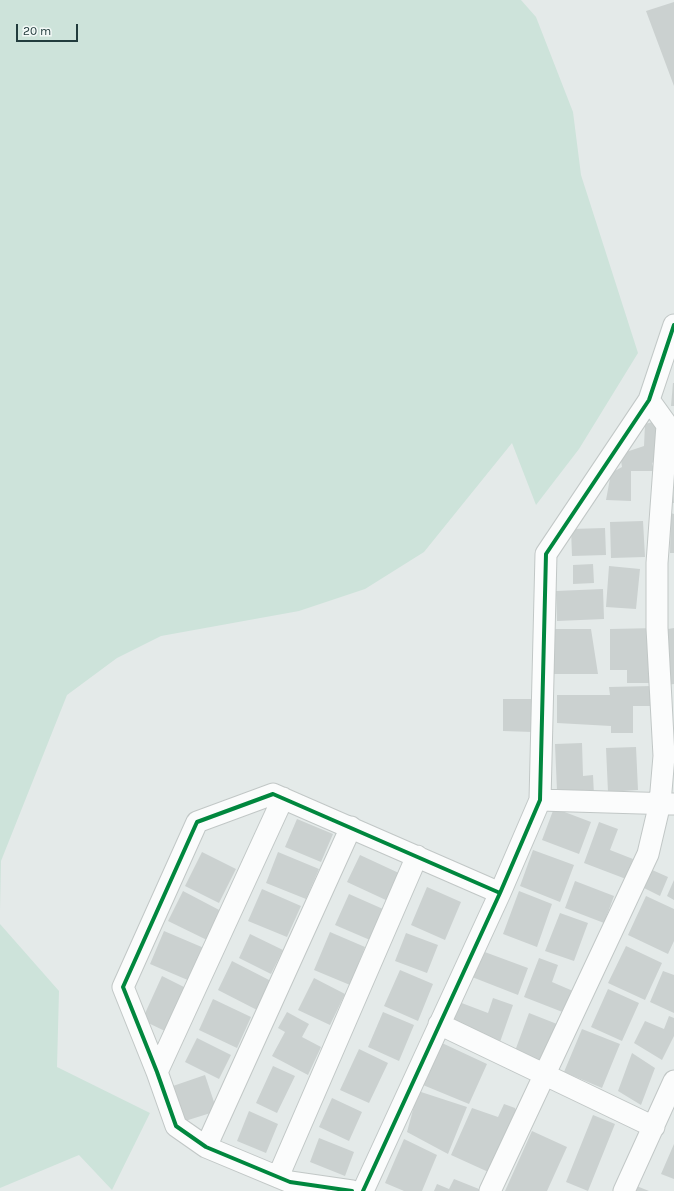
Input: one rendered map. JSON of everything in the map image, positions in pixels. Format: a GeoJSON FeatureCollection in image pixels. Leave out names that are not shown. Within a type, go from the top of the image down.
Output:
{"type":"FeatureCollection","features":[{"type":"Feature","properties":{"kind":"street"},"geometry":{"type":"LineString","coordinates":[[363,1191],[500,893],[540,800],[546,554],[648,400],[674,325]]}},
{"type":"Feature","properties":{"kind":"street"},"geometry":{"type":"LineString","coordinates":[[490,1191],[648,854],[667,803],[658,628],[657,563],[668,424],[648,400]]}},
{"type":"Feature","properties":{"kind":"street"},"geometry":{"type":"LineString","coordinates":[[352,1191],[290,1182],[206,1147],[176,1126],[157,1072],[123,987],[197,822],[273,794],[500,893]]}},
{"type":"Feature","properties":{"kind":"street"},"geometry":{"type":"LineString","coordinates":[[157,1072],[283,798]]}},
{"type":"Feature","properties":{"kind":"street"},"geometry":{"type":"LineString","coordinates":[[540,800],[667,803]]}},
{"type":"Feature","properties":{"kind":"street"},"geometry":{"type":"LineString","coordinates":[[206,1147],[351,827]]}},
{"type":"Feature","properties":{"kind":"street"},"geometry":{"type":"LineString","coordinates":[[278,1177],[417,856]]}},
{"type":"Feature","properties":{"kind":"street"},"geometry":{"type":"LineString","coordinates":[[439,1024],[654,1127]]}},
{"type":"Feature","properties":{"kind":"street"},"geometry":{"type":"LineString","coordinates":[[624,1191],[674,1082]]}},
{"type":"Feature","properties":{"kind":"green space"},"geometry":{"type":"Polygon","coordinates":[[[0,0],[521,0],[536,17],[573,112],[581,175],[638,353],[579,449],[536,505],[512,443],[424,552],[365,589],[299,611],[161,636],[117,658],[67,695],[1,861],[0,911],[0,0]]]}},
{"type":"Feature","properties":{"kind":"green space"},"geometry":{"type":"Polygon","coordinates":[[[0,924],[59,991],[57,1067],[150,1113],[112,1190],[79,1155],[0,1188],[0,924]]]}},
{"type":"Feature","properties":{"kind":"building"},"geometry":{"type":"Polygon","coordinates":[[[674,2],[674,86],[646,11],[674,2]]]}},
{"type":"Feature","properties":{"kind":"building"},"geometry":{"type":"Polygon","coordinates":[[[673,383],[674,406],[671,406],[673,383]]]}},
{"type":"Feature","properties":{"kind":"building"},"geometry":{"type":"Polygon","coordinates":[[[664,419],[659,458],[652,463],[654,471],[631,471],[631,501],[606,500],[611,473],[622,467],[620,454],[644,446],[645,424],[664,419]]]}},
{"type":"Feature","properties":{"kind":"building"},"geometry":{"type":"Polygon","coordinates":[[[673,485],[674,503],[672,503],[673,485]]]}},
{"type":"Feature","properties":{"kind":"building"},"geometry":{"type":"Polygon","coordinates":[[[671,513],[674,514],[674,553],[670,553],[671,513]]]}},
{"type":"Feature","properties":{"kind":"building"},"geometry":{"type":"Polygon","coordinates":[[[643,521],[645,557],[611,558],[610,522],[643,521]]]}},
{"type":"Feature","properties":{"kind":"building"},"geometry":{"type":"Polygon","coordinates":[[[605,528],[606,555],[572,556],[571,529],[605,528]]]}},
{"type":"Feature","properties":{"kind":"building"},"geometry":{"type":"Polygon","coordinates":[[[593,564],[594,583],[573,584],[573,565],[593,564]]]}},
{"type":"Feature","properties":{"kind":"building"},"geometry":{"type":"Polygon","coordinates":[[[609,566],[640,569],[636,609],[606,607],[609,566]]]}},
{"type":"Feature","properties":{"kind":"building"},"geometry":{"type":"Polygon","coordinates":[[[603,589],[604,619],[557,621],[556,591],[603,589]]]}},
{"type":"Feature","properties":{"kind":"building"},"geometry":{"type":"Polygon","coordinates":[[[657,628],[658,683],[627,683],[627,670],[610,670],[610,629],[657,628]]]}},
{"type":"Feature","properties":{"kind":"building"},"geometry":{"type":"Polygon","coordinates":[[[674,628],[674,684],[666,685],[668,629],[674,628]]]}},
{"type":"Feature","properties":{"kind":"building"},"geometry":{"type":"Polygon","coordinates":[[[547,629],[591,629],[598,674],[550,674],[547,629]]]}},
{"type":"Feature","properties":{"kind":"building"},"geometry":{"type":"Polygon","coordinates":[[[652,686],[653,706],[633,706],[633,733],[611,733],[611,726],[557,723],[557,695],[610,695],[609,687],[652,686]]]}},
{"type":"Feature","properties":{"kind":"building"},"geometry":{"type":"Polygon","coordinates":[[[503,699],[533,699],[533,732],[503,731],[503,699]]]}},
{"type":"Feature","properties":{"kind":"building"},"geometry":{"type":"Polygon","coordinates":[[[582,743],[583,776],[593,775],[594,795],[557,791],[555,744],[582,743]]]}},
{"type":"Feature","properties":{"kind":"building"},"geometry":{"type":"Polygon","coordinates":[[[636,747],[638,790],[608,792],[606,748],[636,747]]]}},
{"type":"Feature","properties":{"kind":"building"},"geometry":{"type":"Polygon","coordinates":[[[554,808],[591,822],[579,854],[542,840],[554,808]]]}},
{"type":"Feature","properties":{"kind":"building"},"geometry":{"type":"Polygon","coordinates":[[[297,819],[333,834],[321,862],[285,847],[297,819]]]}},
{"type":"Feature","properties":{"kind":"building"},"geometry":{"type":"Polygon","coordinates":[[[599,822],[618,829],[610,850],[633,859],[626,879],[584,863],[599,822]]]}},
{"type":"Feature","properties":{"kind":"building"},"geometry":{"type":"Polygon","coordinates":[[[533,850],[574,865],[560,902],[520,886],[533,850]]]}},
{"type":"Feature","properties":{"kind":"building"},"geometry":{"type":"Polygon","coordinates":[[[202,852],[236,869],[219,903],[185,886],[202,852]]]}},
{"type":"Feature","properties":{"kind":"building"},"geometry":{"type":"Polygon","coordinates":[[[278,852],[319,869],[306,899],[266,883],[278,852]]]}},
{"type":"Feature","properties":{"kind":"building"},"geometry":{"type":"Polygon","coordinates":[[[360,855],[401,874],[388,901],[347,882],[360,855]]]}},
{"type":"Feature","properties":{"kind":"building"},"geometry":{"type":"Polygon","coordinates":[[[650,869],[668,877],[660,896],[642,887],[650,869]]]}},
{"type":"Feature","properties":{"kind":"building"},"geometry":{"type":"Polygon","coordinates":[[[674,880],[674,900],[667,896],[674,880]]]}},
{"type":"Feature","properties":{"kind":"building"},"geometry":{"type":"Polygon","coordinates":[[[575,881],[614,896],[604,923],[565,908],[575,881]]]}},
{"type":"Feature","properties":{"kind":"building"},"geometry":{"type":"Polygon","coordinates":[[[427,887],[461,902],[445,940],[411,925],[427,887]]]}},
{"type":"Feature","properties":{"kind":"building"},"geometry":{"type":"Polygon","coordinates":[[[262,889],[301,906],[287,937],[248,921],[262,889]]]}},
{"type":"Feature","properties":{"kind":"building"},"geometry":{"type":"Polygon","coordinates":[[[183,891],[223,912],[209,941],[168,921],[183,891]]]}},
{"type":"Feature","properties":{"kind":"building"},"geometry":{"type":"Polygon","coordinates":[[[519,891],[552,904],[537,947],[503,934],[519,891]]]}},
{"type":"Feature","properties":{"kind":"building"},"geometry":{"type":"Polygon","coordinates":[[[349,894],[383,909],[370,940],[335,925],[349,894]]]}},
{"type":"Feature","properties":{"kind":"building"},"geometry":{"type":"Polygon","coordinates":[[[646,896],[674,909],[674,941],[668,954],[628,935],[646,896]]]}},
{"type":"Feature","properties":{"kind":"building"},"geometry":{"type":"Polygon","coordinates":[[[560,913],[588,923],[574,961],[545,951],[560,913]]]}},
{"type":"Feature","properties":{"kind":"building"},"geometry":{"type":"Polygon","coordinates":[[[164,931],[204,948],[190,981],[150,964],[164,931]]]}},
{"type":"Feature","properties":{"kind":"building"},"geometry":{"type":"Polygon","coordinates":[[[330,932],[365,947],[350,985],[314,970],[330,932]]]}},
{"type":"Feature","properties":{"kind":"building"},"geometry":{"type":"Polygon","coordinates":[[[406,933],[438,945],[427,973],[395,961],[406,933]]]}},
{"type":"Feature","properties":{"kind":"building"},"geometry":{"type":"Polygon","coordinates":[[[250,934],[283,950],[271,974],[239,958],[250,934]]]}},
{"type":"Feature","properties":{"kind":"building"},"geometry":{"type":"Polygon","coordinates":[[[626,946],[662,963],[645,1000],[608,983],[626,946]]]}},
{"type":"Feature","properties":{"kind":"building"},"geometry":{"type":"Polygon","coordinates":[[[482,951],[528,968],[518,995],[472,977],[482,951]]]}},
{"type":"Feature","properties":{"kind":"building"},"geometry":{"type":"Polygon","coordinates":[[[539,958],[558,965],[552,982],[573,991],[565,1013],[524,997],[539,958]]]}},
{"type":"Feature","properties":{"kind":"building"},"geometry":{"type":"Polygon","coordinates":[[[232,961],[271,981],[257,1010],[218,990],[232,961]]]}},
{"type":"Feature","properties":{"kind":"building"},"geometry":{"type":"Polygon","coordinates":[[[400,970],[433,984],[418,1021],[384,1006],[400,970]]]}},
{"type":"Feature","properties":{"kind":"building"},"geometry":{"type":"Polygon","coordinates":[[[663,971],[674,975],[674,1013],[650,1002],[663,971]]]}},
{"type":"Feature","properties":{"kind":"building"},"geometry":{"type":"Polygon","coordinates":[[[162,976],[188,989],[167,1032],[142,1020],[162,976]]]}},
{"type":"Feature","properties":{"kind":"building"},"geometry":{"type":"Polygon","coordinates":[[[314,978],[345,994],[330,1025],[298,1010],[314,978]]]}},
{"type":"Feature","properties":{"kind":"building"},"geometry":{"type":"Polygon","coordinates":[[[608,989],[639,1003],[622,1041],[591,1027],[608,989]]]}},
{"type":"Feature","properties":{"kind":"building"},"geometry":{"type":"Polygon","coordinates":[[[493,998],[513,1005],[500,1042],[451,1023],[459,1002],[488,1013],[493,998]]]}},
{"type":"Feature","properties":{"kind":"building"},"geometry":{"type":"Polygon","coordinates":[[[213,999],[251,1017],[237,1048],[199,1030],[213,999]]]}},
{"type":"Feature","properties":{"kind":"building"},"geometry":{"type":"Polygon","coordinates":[[[287,1012],[309,1024],[302,1037],[321,1047],[308,1075],[272,1056],[285,1032],[278,1028],[287,1012]]]}},
{"type":"Feature","properties":{"kind":"building"},"geometry":{"type":"Polygon","coordinates":[[[383,1012],[414,1025],[399,1061],[368,1047],[383,1012]]]}},
{"type":"Feature","properties":{"kind":"building"},"geometry":{"type":"Polygon","coordinates":[[[529,1013],[557,1024],[543,1062],[515,1051],[529,1013]]]}},
{"type":"Feature","properties":{"kind":"building"},"geometry":{"type":"Polygon","coordinates":[[[669,1016],[674,1018],[674,1036],[662,1060],[634,1043],[645,1021],[664,1029],[669,1016]]]}},
{"type":"Feature","properties":{"kind":"building"},"geometry":{"type":"Polygon","coordinates":[[[582,1029],[620,1044],[602,1088],[564,1072],[582,1029]]]}},
{"type":"Feature","properties":{"kind":"building"},"geometry":{"type":"Polygon","coordinates":[[[197,1038],[231,1055],[219,1079],[185,1062],[197,1038]]]}},
{"type":"Feature","properties":{"kind":"building"},"geometry":{"type":"Polygon","coordinates":[[[442,1043],[487,1064],[469,1104],[423,1085],[442,1043]]]}},
{"type":"Feature","properties":{"kind":"building"},"geometry":{"type":"Polygon","coordinates":[[[359,1049],[388,1063],[369,1103],[340,1090],[359,1049]]]}},
{"type":"Feature","properties":{"kind":"building"},"geometry":{"type":"Polygon","coordinates":[[[632,1053],[655,1068],[641,1105],[618,1091],[632,1053]]]}},
{"type":"Feature","properties":{"kind":"building"},"geometry":{"type":"Polygon","coordinates":[[[273,1066],[295,1076],[277,1113],[256,1103],[273,1066]]]}},
{"type":"Feature","properties":{"kind":"building"},"geometry":{"type":"Polygon","coordinates":[[[205,1075],[217,1111],[185,1121],[173,1086],[205,1075]]]}},
{"type":"Feature","properties":{"kind":"building"},"geometry":{"type":"Polygon","coordinates":[[[418,1091],[467,1107],[448,1154],[407,1132],[418,1091]]]}},
{"type":"Feature","properties":{"kind":"building"},"geometry":{"type":"Polygon","coordinates":[[[332,1098],[362,1112],[349,1141],[319,1127],[332,1098]]]}},
{"type":"Feature","properties":{"kind":"building"},"geometry":{"type":"Polygon","coordinates":[[[504,1104],[515,1108],[521,1121],[495,1175],[451,1155],[472,1108],[498,1117],[504,1104]]]}},
{"type":"Feature","properties":{"kind":"building"},"geometry":{"type":"Polygon","coordinates":[[[249,1111],[278,1124],[266,1153],[237,1141],[249,1111]]]}},
{"type":"Feature","properties":{"kind":"building"},"geometry":{"type":"Polygon","coordinates":[[[593,1115],[615,1124],[588,1191],[566,1182],[593,1115]]]}},
{"type":"Feature","properties":{"kind":"building"},"geometry":{"type":"Polygon","coordinates":[[[532,1131],[567,1147],[547,1191],[505,1191],[532,1131]]]}},
{"type":"Feature","properties":{"kind":"building"},"geometry":{"type":"Polygon","coordinates":[[[319,1138],[354,1152],[345,1176],[310,1162],[319,1138]]]}},
{"type":"Feature","properties":{"kind":"building"},"geometry":{"type":"Polygon","coordinates":[[[404,1139],[437,1155],[422,1191],[404,1191],[385,1183],[404,1139]]]}},
{"type":"Feature","properties":{"kind":"building"},"geometry":{"type":"Polygon","coordinates":[[[674,1144],[674,1179],[661,1174],[674,1144]]]}},
{"type":"Feature","properties":{"kind":"building"},"geometry":{"type":"Polygon","coordinates":[[[454,1179],[484,1191],[434,1191],[437,1184],[449,1189],[454,1179]]]}},
{"type":"Feature","properties":{"kind":"building"},"geometry":{"type":"Polygon","coordinates":[[[634,1185],[649,1191],[632,1191],[634,1185]]]}},
{"type":"Feature","properties":{"kind":"cycle path"},"geometry":{"type":"LineString","coordinates":[[363,1191],[500,893],[540,800],[546,554],[649,400],[674,325]]}},
{"type":"Feature","properties":{"kind":"cycle path"},"geometry":{"type":"LineString","coordinates":[[352,1191],[290,1182],[206,1147],[176,1126],[157,1072],[123,987],[197,822],[273,794],[500,893]]}}]}
